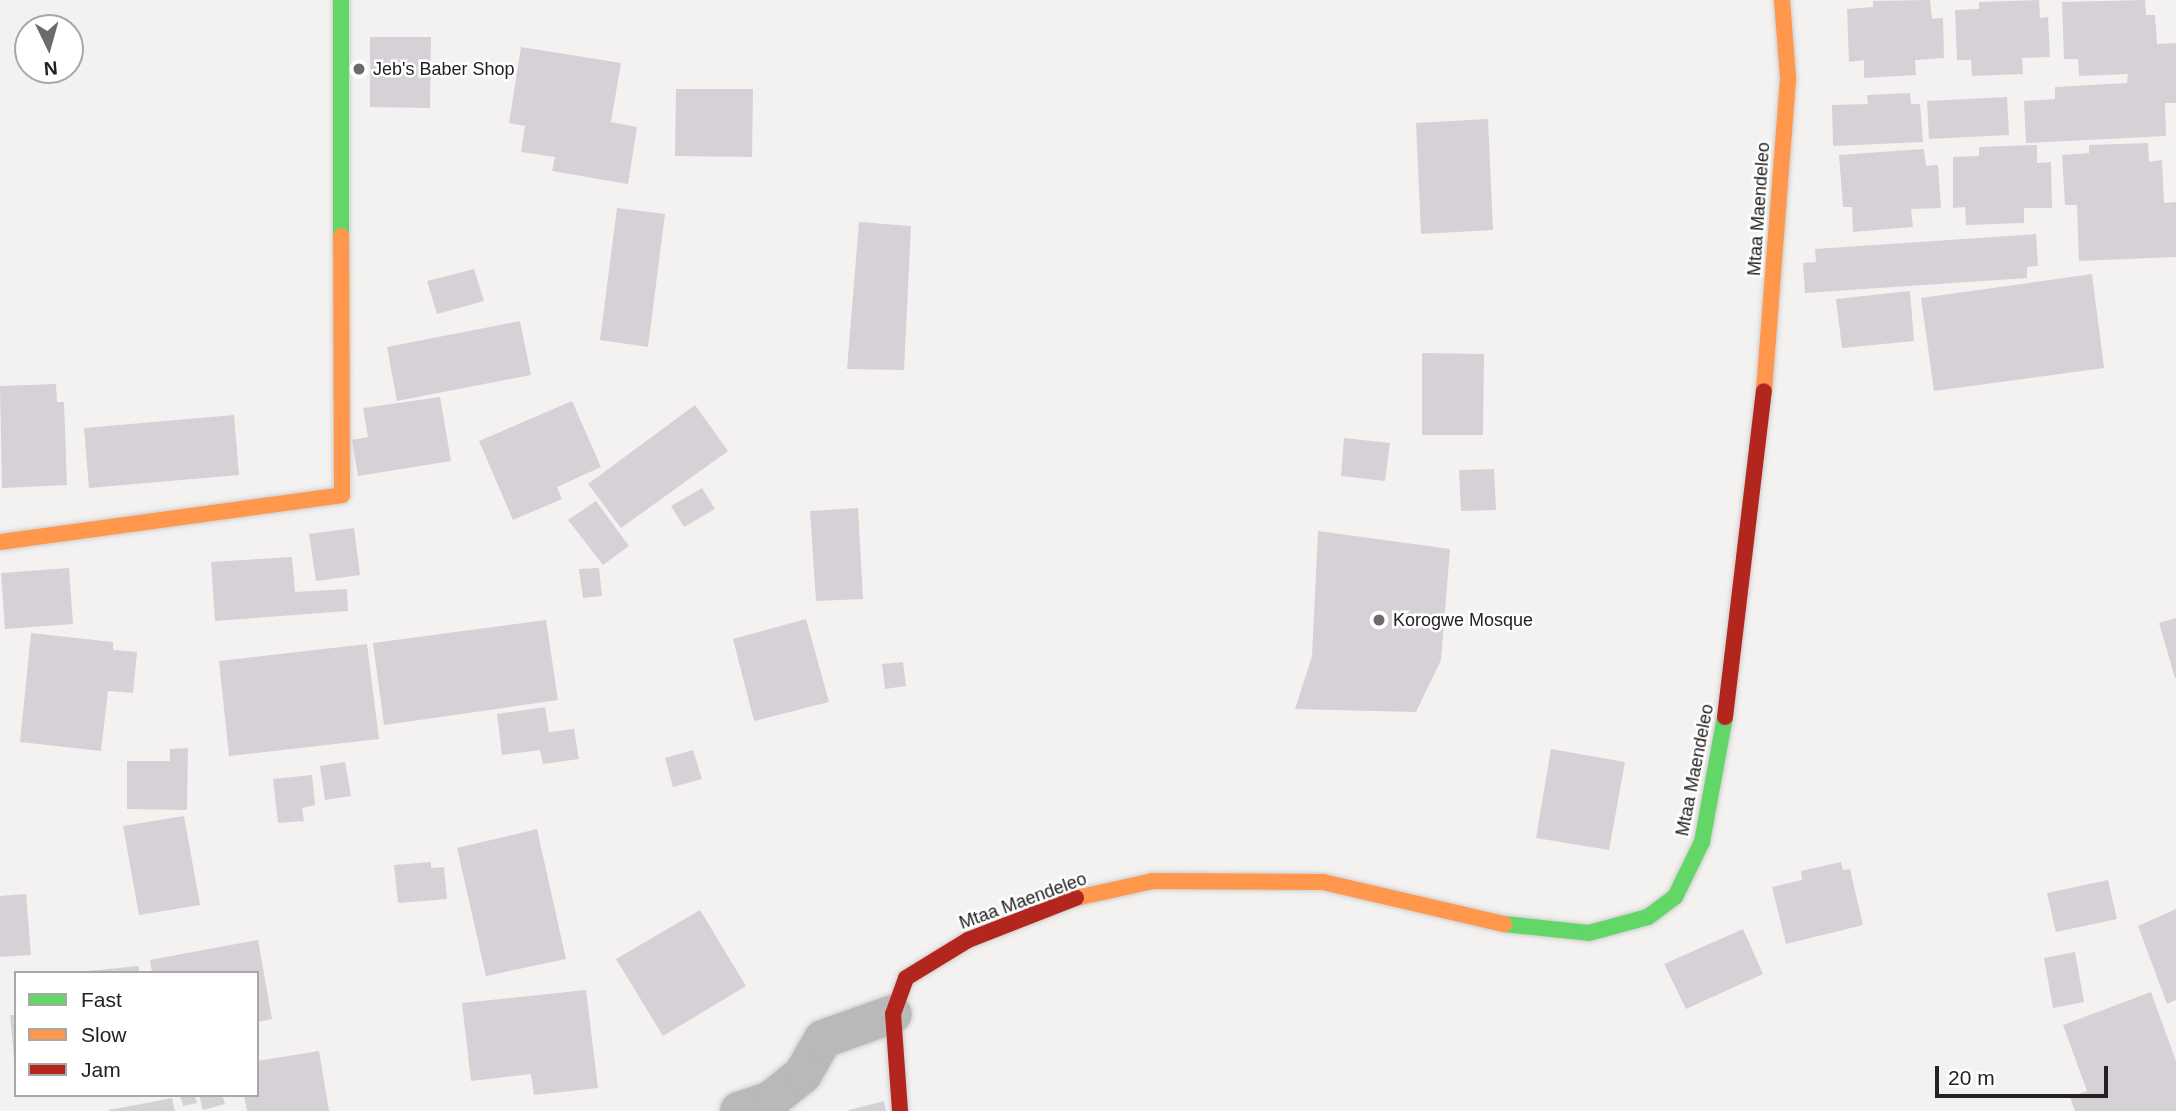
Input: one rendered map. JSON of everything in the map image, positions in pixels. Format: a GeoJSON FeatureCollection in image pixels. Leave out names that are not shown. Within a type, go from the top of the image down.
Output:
{"type":"FeatureCollection","features":[{"type":"Feature","properties":{"kind":"street"},"geometry":{"type":"LineString","coordinates":[[0,542],[342,495],[341,0]]}},
{"type":"Feature","properties":{"kind":"street","name":"Mtaa Maendeleo"},"geometry":{"type":"LineString","coordinates":[[900,1111],[893,1014],[906,978],[968,940],[1075,898],[1153,881],[1323,882],[1477,920],[1555,932],[1620,928],[1675,897],[1702,842],[1729,698],[1757,486],[1788,78],[1782,0]]}},
{"type":"Feature","properties":{"kind":"street"},"geometry":{"type":"LineString","coordinates":[[739,1111],[771,1100],[803,1074],[823,1039],[893,1014]]}},
{"type":"Feature","properties":{"kind":"building"},"geometry":{"type":"Polygon","coordinates":[[[1930,0],[1932,19],[1943,18],[1944,58],[1915,60],[1916,75],[1864,78],[1864,60],[1849,62],[1847,9],[1873,7],[1873,1],[1930,0]]]}},
{"type":"Feature","properties":{"kind":"building"},"geometry":{"type":"Polygon","coordinates":[[[2039,0],[2040,18],[2048,17],[2050,57],[2022,58],[2023,74],[1972,76],[1971,60],[1957,60],[1955,10],[1979,9],[1979,2],[2039,0]]]}},
{"type":"Feature","properties":{"kind":"building"},"geometry":{"type":"Polygon","coordinates":[[[2145,0],[2146,15],[2155,15],[2157,44],[2176,43],[2176,103],[2165,103],[2166,136],[2026,143],[2024,101],[2055,99],[2055,87],[2127,83],[2128,74],[2079,76],[2078,59],[2064,59],[2062,2],[2145,0]]]}},
{"type":"Feature","properties":{"kind":"building"},"geometry":{"type":"Polygon","coordinates":[[[370,37],[431,37],[430,108],[370,107],[370,37]]]}},
{"type":"Feature","properties":{"kind":"building"},"geometry":{"type":"Polygon","coordinates":[[[521,47],[621,63],[611,122],[637,127],[628,184],[552,171],[555,157],[521,152],[525,126],[509,123],[521,47]]]}},
{"type":"Feature","properties":{"kind":"building"},"geometry":{"type":"Polygon","coordinates":[[[676,89],[753,89],[752,157],[675,156],[676,89]]]}},
{"type":"Feature","properties":{"kind":"building"},"geometry":{"type":"Polygon","coordinates":[[[1910,93],[1911,104],[1920,104],[1923,142],[1833,146],[1832,105],[1868,104],[1867,95],[1910,93]]]}},
{"type":"Feature","properties":{"kind":"building"},"geometry":{"type":"Polygon","coordinates":[[[2007,97],[2009,135],[1929,139],[1927,101],[2007,97]]]}},
{"type":"Feature","properties":{"kind":"building"},"geometry":{"type":"Polygon","coordinates":[[[1488,119],[1493,230],[1421,234],[1416,123],[1488,119]]]}},
{"type":"Feature","properties":{"kind":"building"},"geometry":{"type":"Polygon","coordinates":[[[2148,143],[2149,162],[2162,160],[2164,203],[2176,202],[2176,257],[2079,261],[2077,205],[2065,205],[2062,155],[2089,153],[2089,145],[2148,143]]]}},
{"type":"Feature","properties":{"kind":"building"},"geometry":{"type":"Polygon","coordinates":[[[2037,145],[2037,163],[2051,162],[2052,208],[2024,208],[2024,223],[1966,225],[1965,207],[1953,208],[1953,157],[1979,156],[1979,147],[2037,145]]]}},
{"type":"Feature","properties":{"kind":"building"},"geometry":{"type":"Polygon","coordinates":[[[1924,149],[1926,166],[1938,165],[1941,208],[1911,209],[1913,227],[1853,232],[1852,207],[1843,207],[1839,155],[1924,149]]]}},
{"type":"Feature","properties":{"kind":"building"},"geometry":{"type":"Polygon","coordinates":[[[617,208],[665,214],[648,347],[600,340],[617,208]]]}},
{"type":"Feature","properties":{"kind":"building"},"geometry":{"type":"Polygon","coordinates":[[[859,222],[911,226],[904,370],[847,369],[859,222]]]}},
{"type":"Feature","properties":{"kind":"building"},"geometry":{"type":"Polygon","coordinates":[[[2036,234],[2038,266],[2027,267],[2027,278],[1805,293],[1803,263],[1816,262],[1815,249],[2036,234]]]}},
{"type":"Feature","properties":{"kind":"building"},"geometry":{"type":"Polygon","coordinates":[[[474,269],[484,301],[437,314],[427,281],[474,269]]]}},
{"type":"Feature","properties":{"kind":"building"},"geometry":{"type":"Polygon","coordinates":[[[2092,274],[2104,368],[1934,391],[1921,298],[2092,274]]]}},
{"type":"Feature","properties":{"kind":"building"},"geometry":{"type":"Polygon","coordinates":[[[1910,291],[1914,341],[1842,348],[1836,299],[1910,291]]]}},
{"type":"Feature","properties":{"kind":"building"},"geometry":{"type":"Polygon","coordinates":[[[520,321],[531,375],[397,401],[387,347],[520,321]]]}},
{"type":"Feature","properties":{"kind":"building"},"geometry":{"type":"Polygon","coordinates":[[[1422,353],[1484,354],[1483,435],[1422,435],[1422,353]]]}},
{"type":"Feature","properties":{"kind":"building"},"geometry":{"type":"Polygon","coordinates":[[[56,384],[57,402],[64,402],[67,485],[2,488],[0,386],[56,384]]]}},
{"type":"Feature","properties":{"kind":"building"},"geometry":{"type":"Polygon","coordinates":[[[440,397],[451,461],[358,476],[352,440],[368,437],[363,408],[440,397]]]}},
{"type":"Feature","properties":{"kind":"building"},"geometry":{"type":"Polygon","coordinates":[[[572,401],[601,467],[557,487],[562,499],[513,520],[479,441],[572,401]]]}},
{"type":"Feature","properties":{"kind":"building"},"geometry":{"type":"Polygon","coordinates":[[[695,405],[728,451],[621,528],[588,484],[695,405]]]}},
{"type":"Feature","properties":{"kind":"building"},"geometry":{"type":"Polygon","coordinates":[[[234,415],[239,475],[89,488],[84,428],[234,415]]]}},
{"type":"Feature","properties":{"kind":"building"},"geometry":{"type":"Polygon","coordinates":[[[1344,438],[1390,443],[1385,481],[1341,476],[1344,438]]]}},
{"type":"Feature","properties":{"kind":"building"},"geometry":{"type":"Polygon","coordinates":[[[1494,469],[1496,510],[1461,511],[1459,470],[1494,469]]]}},
{"type":"Feature","properties":{"kind":"building"},"geometry":{"type":"Polygon","coordinates":[[[702,488],[715,509],[684,527],[671,506],[702,488]]]}},
{"type":"Feature","properties":{"kind":"building"},"geometry":{"type":"Polygon","coordinates":[[[596,501],[629,546],[603,565],[568,520],[596,501]]]}},
{"type":"Feature","properties":{"kind":"building"},"geometry":{"type":"Polygon","coordinates":[[[858,508],[863,599],[816,601],[810,511],[858,508]]]}},
{"type":"Feature","properties":{"kind":"building"},"geometry":{"type":"Polygon","coordinates":[[[354,528],[360,575],[316,581],[309,534],[354,528]]]}},
{"type":"Feature","properties":{"kind":"building"},"geometry":{"type":"Polygon","coordinates":[[[1318,531],[1450,549],[1441,660],[1416,712],[1295,709],[1312,656],[1318,531]]]}},
{"type":"Feature","properties":{"kind":"building"},"geometry":{"type":"Polygon","coordinates":[[[292,557],[295,592],[347,589],[348,611],[215,621],[211,562],[292,557]]]}},
{"type":"Feature","properties":{"kind":"building"},"geometry":{"type":"Polygon","coordinates":[[[69,568],[73,624],[5,629],[1,573],[69,568]]]}},
{"type":"Feature","properties":{"kind":"building"},"geometry":{"type":"Polygon","coordinates":[[[599,568],[602,596],[583,598],[579,569],[599,568]]]}},
{"type":"Feature","properties":{"kind":"building"},"geometry":{"type":"Polygon","coordinates":[[[2176,618],[2176,678],[2175,678],[2159,623],[2176,618]]]}},
{"type":"Feature","properties":{"kind":"building"},"geometry":{"type":"Polygon","coordinates":[[[806,619],[829,702],[754,721],[733,639],[806,619]]]}},
{"type":"Feature","properties":{"kind":"building"},"geometry":{"type":"Polygon","coordinates":[[[546,620],[558,700],[384,725],[373,643],[546,620]]]}},
{"type":"Feature","properties":{"kind":"building"},"geometry":{"type":"Polygon","coordinates":[[[31,633],[113,642],[113,650],[137,652],[133,693],[108,691],[101,751],[20,742],[31,633]]]}},
{"type":"Feature","properties":{"kind":"building"},"geometry":{"type":"Polygon","coordinates":[[[367,644],[379,739],[229,756],[219,661],[367,644]]]}},
{"type":"Feature","properties":{"kind":"building"},"geometry":{"type":"Polygon","coordinates":[[[903,662],[906,686],[885,689],[882,664],[903,662]]]}},
{"type":"Feature","properties":{"kind":"building"},"geometry":{"type":"Polygon","coordinates":[[[545,707],[549,732],[574,729],[579,759],[543,764],[540,750],[502,755],[497,714],[545,707]]]}},
{"type":"Feature","properties":{"kind":"building"},"geometry":{"type":"Polygon","coordinates":[[[188,748],[187,810],[127,809],[127,761],[170,761],[170,749],[188,748]]]}},
{"type":"Feature","properties":{"kind":"building"},"geometry":{"type":"Polygon","coordinates":[[[1551,749],[1625,762],[1609,850],[1536,838],[1551,749]]]}},
{"type":"Feature","properties":{"kind":"building"},"geometry":{"type":"Polygon","coordinates":[[[693,750],[702,779],[673,787],[665,758],[693,750]]]}},
{"type":"Feature","properties":{"kind":"building"},"geometry":{"type":"Polygon","coordinates":[[[345,762],[351,796],[325,800],[320,766],[345,762]]]}},
{"type":"Feature","properties":{"kind":"building"},"geometry":{"type":"Polygon","coordinates":[[[312,775],[315,805],[302,808],[304,821],[278,823],[273,779],[312,775]]]}},
{"type":"Feature","properties":{"kind":"building"},"geometry":{"type":"Polygon","coordinates":[[[184,816],[200,905],[139,915],[123,826],[184,816]]]}},
{"type":"Feature","properties":{"kind":"building"},"geometry":{"type":"Polygon","coordinates":[[[537,829],[566,959],[486,976],[457,848],[537,829]]]}},
{"type":"Feature","properties":{"kind":"building"},"geometry":{"type":"Polygon","coordinates":[[[431,862],[431,868],[444,867],[447,899],[398,903],[394,865],[431,862]]]}},
{"type":"Feature","properties":{"kind":"building"},"geometry":{"type":"Polygon","coordinates":[[[1841,862],[1843,870],[1850,869],[1863,925],[1786,944],[1772,887],[1802,880],[1801,871],[1841,862]]]}},
{"type":"Feature","properties":{"kind":"building"},"geometry":{"type":"Polygon","coordinates":[[[2108,880],[2117,919],[2056,932],[2047,893],[2108,880]]]}},
{"type":"Feature","properties":{"kind":"building"},"geometry":{"type":"Polygon","coordinates":[[[26,894],[31,955],[0,957],[0,896],[26,894]]]}},
{"type":"Feature","properties":{"kind":"building"},"geometry":{"type":"Polygon","coordinates":[[[2176,909],[2176,1000],[2167,1004],[2138,926],[2176,909]]]}},
{"type":"Feature","properties":{"kind":"building"},"geometry":{"type":"Polygon","coordinates":[[[700,910],[746,986],[663,1036],[616,959],[700,910]]]}},
{"type":"Feature","properties":{"kind":"building"},"geometry":{"type":"Polygon","coordinates":[[[1743,929],[1763,974],[1686,1009],[1664,964],[1743,929]]]}},
{"type":"Feature","properties":{"kind":"building"},"geometry":{"type":"Polygon","coordinates":[[[258,940],[272,1019],[259,1022],[259,971],[152,971],[150,960],[258,940]]]}},
{"type":"Feature","properties":{"kind":"building"},"geometry":{"type":"Polygon","coordinates":[[[2075,952],[2084,1002],[2053,1008],[2044,958],[2075,952]]]}},
{"type":"Feature","properties":{"kind":"building"},"geometry":{"type":"Polygon","coordinates":[[[139,966],[139,971],[87,971],[139,966]]]}},
{"type":"Feature","properties":{"kind":"building"},"geometry":{"type":"Polygon","coordinates":[[[586,990],[598,1088],[534,1095],[531,1074],[471,1081],[462,1003],[586,990]]]}},
{"type":"Feature","properties":{"kind":"building"},"geometry":{"type":"Polygon","coordinates":[[[2151,992],[2176,1061],[2176,1111],[2075,1111],[2070,1097],[2087,1091],[2063,1025],[2151,992]]]}},
{"type":"Feature","properties":{"kind":"building"},"geometry":{"type":"Polygon","coordinates":[[[10,1015],[14,1015],[14,1059],[10,1015]]]}},
{"type":"Feature","properties":{"kind":"building"},"geometry":{"type":"Polygon","coordinates":[[[319,1051],[329,1111],[247,1111],[244,1097],[259,1097],[259,1061],[319,1051]]]}},
{"type":"Feature","properties":{"kind":"building"},"geometry":{"type":"Polygon","coordinates":[[[181,1097],[196,1097],[197,1103],[183,1106],[181,1097]]]}},
{"type":"Feature","properties":{"kind":"building"},"geometry":{"type":"Polygon","coordinates":[[[200,1097],[223,1097],[225,1104],[203,1110],[200,1097]]]}},
{"type":"Feature","properties":{"kind":"building"},"geometry":{"type":"Polygon","coordinates":[[[172,1098],[175,1111],[109,1111],[109,1110],[172,1098]]]}},
{"type":"Feature","properties":{"kind":"building"},"geometry":{"type":"Polygon","coordinates":[[[884,1101],[886,1111],[849,1111],[849,1110],[884,1101]]]}},
{"type":"Feature","properties":{"kind":"traffic: fast"},"geometry":{"type":"LineString","coordinates":[[341,0],[341,236]]}},
{"type":"Feature","properties":{"kind":"traffic: fast"},"geometry":{"type":"LineString","coordinates":[[1504,924],[1589,933],[1648,917],[1675,897],[1702,842],[1725,717]]}},
{"type":"Feature","properties":{"kind":"traffic: slow"},"geometry":{"type":"LineString","coordinates":[[1764,391],[1788,78],[1782,0]]}},
{"type":"Feature","properties":{"kind":"traffic: slow"},"geometry":{"type":"LineString","coordinates":[[0,542],[342,495],[341,236]]}},
{"type":"Feature","properties":{"kind":"traffic: slow"},"geometry":{"type":"LineString","coordinates":[[1076,898],[1153,881],[1323,882],[1504,924]]}},
{"type":"Feature","properties":{"kind":"traffic: jam"},"geometry":{"type":"LineString","coordinates":[[1725,717],[1764,391]]}},
{"type":"Feature","properties":{"kind":"traffic: jam"},"geometry":{"type":"LineString","coordinates":[[900,1111],[893,1014],[906,978],[968,940],[1076,898]]}},
{"type":"Feature","properties":{"kind":"place","name":"Jeb's Baber Shop"},"geometry":{"type":"Point","coordinates":[359,69]}},
{"type":"Feature","properties":{"kind":"place","name":"Korogwe Mosque"},"geometry":{"type":"Point","coordinates":[1379,620]}}]}
